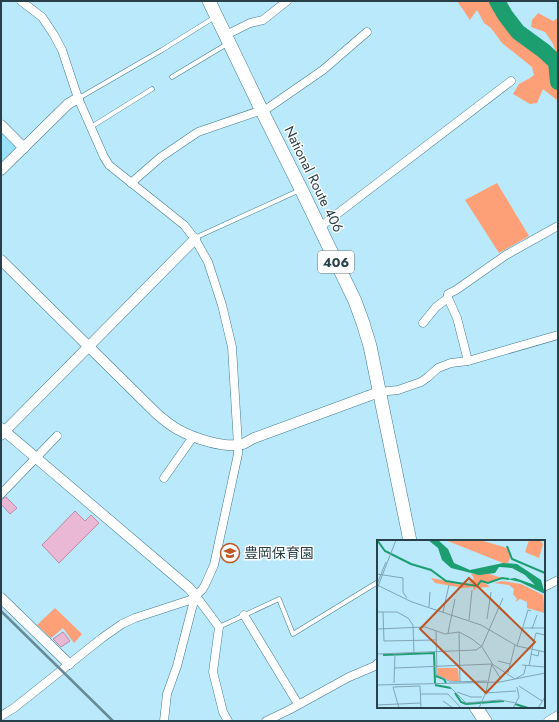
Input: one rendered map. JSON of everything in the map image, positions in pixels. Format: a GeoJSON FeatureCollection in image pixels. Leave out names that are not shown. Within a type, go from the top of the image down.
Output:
{"type":"FeatureCollection","features":[{"type":"Feature","properties":{"kind":"highway","name":"National Route 406"},"geometry":{"type":"LineString","coordinates":[[209,1],[302,189],[355,301],[370,346],[410,540]]}},
{"type":"Feature","properties":{"kind":"highway"},"geometry":{"type":"LineString","coordinates":[[477,708],[485,721]]}},
{"type":"Feature","properties":{"kind":"street"},"geometry":{"type":"LineString","coordinates":[[1,716],[14,708],[102,638],[122,624],[135,618],[190,600],[202,590],[214,565],[238,454],[232,347],[222,305],[208,262],[195,239],[176,218],[109,165],[78,98],[62,50],[42,17],[22,1]]}},
{"type":"Feature","properties":{"kind":"street"},"geometry":{"type":"LineString","coordinates":[[227,39],[250,23],[263,20],[287,1]]}},
{"type":"Feature","properties":{"kind":"street"},"geometry":{"type":"LineString","coordinates":[[131,183],[161,157],[198,132],[268,108],[323,70],[367,32]]}},
{"type":"Feature","properties":{"kind":"street"},"geometry":{"type":"LineString","coordinates":[[320,227],[511,81]]}},
{"type":"Feature","properties":{"kind":"street"},"geometry":{"type":"LineString","coordinates":[[1,170],[68,104],[78,98]]}},
{"type":"Feature","properties":{"kind":"street"},"geometry":{"type":"LineString","coordinates":[[1,125],[24,148]]}},
{"type":"Feature","properties":{"kind":"street"},"geometry":{"type":"LineString","coordinates":[[424,323],[436,307],[448,298],[448,294],[506,255],[558,226]]}},
{"type":"Feature","properties":{"kind":"street"},"geometry":{"type":"LineString","coordinates":[[195,239],[2,432],[36,458],[189,588],[196,596],[219,627],[213,672],[228,721]]}},
{"type":"Feature","properties":{"kind":"street"},"geometry":{"type":"LineString","coordinates":[[1,260],[167,423],[194,437],[216,443],[233,445],[242,444],[254,438],[379,392],[398,390],[420,382],[438,368],[451,363],[468,360],[558,335]]}},
{"type":"Feature","properties":{"kind":"street"},"geometry":{"type":"LineString","coordinates":[[448,298],[457,318],[468,360]]}},
{"type":"Feature","properties":{"kind":"street"},"geometry":{"type":"LineString","coordinates":[[1,494],[57,436]]}},
{"type":"Feature","properties":{"kind":"street"},"geometry":{"type":"LineString","coordinates":[[164,478],[194,437]]}},
{"type":"Feature","properties":{"kind":"street"},"geometry":{"type":"LineString","coordinates":[[545,586],[558,580]]}},
{"type":"Feature","properties":{"kind":"street"},"geometry":{"type":"LineString","coordinates":[[164,721],[167,694],[177,666],[196,596]]}},
{"type":"Feature","properties":{"kind":"street"},"geometry":{"type":"LineString","coordinates":[[1,598],[69,664]]}},
{"type":"Feature","properties":{"kind":"street"},"geometry":{"type":"LineString","coordinates":[[244,615],[298,704]]}},
{"type":"Feature","properties":{"kind":"street"},"geometry":{"type":"LineString","coordinates":[[266,721],[349,677],[377,664]]}},
{"type":"Feature","properties":{"kind":"street"},"geometry":{"type":"LineString","coordinates":[[548,721],[558,715]]}},
{"type":"Feature","properties":{"kind":"lane"},"geometry":{"type":"LineString","coordinates":[[78,98],[162,50],[216,16]]}},
{"type":"Feature","properties":{"kind":"lane"},"geometry":{"type":"LineString","coordinates":[[172,77],[227,39]]}},
{"type":"Feature","properties":{"kind":"lane"},"geometry":{"type":"LineString","coordinates":[[91,127],[152,89]]}},
{"type":"Feature","properties":{"kind":"lane"},"geometry":{"type":"LineString","coordinates":[[195,239],[302,189]]}},
{"type":"Feature","properties":{"kind":"lane"},"geometry":{"type":"LineString","coordinates":[[219,627],[280,599],[293,634],[377,583]]}},
{"type":"Feature","properties":{"kind":"shaded area"},"geometry":{"type":"Polygon","coordinates":[[[457,1],[497,1],[505,15],[518,32],[556,62],[558,56],[558,101],[543,89],[537,103],[530,104],[513,94],[519,84],[534,75],[532,67],[502,43],[491,28],[484,23],[477,10],[470,20],[457,1]]]}},
{"type":"Feature","properties":{"kind":"shaded area"},"geometry":{"type":"Polygon","coordinates":[[[538,13],[553,21],[558,18],[558,56],[552,42],[545,32],[531,27],[532,20],[538,13]]]}},
{"type":"Feature","properties":{"kind":"shaded area"},"geometry":{"type":"Polygon","coordinates":[[[1,129],[15,143],[15,150],[1,163],[1,129]]]}},
{"type":"Feature","properties":{"kind":"shaded area"},"geometry":{"type":"Polygon","coordinates":[[[497,183],[529,236],[499,253],[465,200],[497,183]]]}},
{"type":"Feature","properties":{"kind":"shaded area"},"geometry":{"type":"Polygon","coordinates":[[[55,608],[82,634],[74,643],[63,628],[51,638],[37,625],[55,608]]]}},
{"type":"Feature","properties":{"kind":"building"},"geometry":{"type":"Polygon","coordinates":[[[6,497],[17,508],[10,514],[1,504],[1,500],[6,497]]]}},
{"type":"Feature","properties":{"kind":"building"},"geometry":{"type":"Polygon","coordinates":[[[75,511],[85,521],[91,515],[99,523],[59,563],[42,545],[75,511]]]}},
{"type":"Feature","properties":{"kind":"building"},"geometry":{"type":"Polygon","coordinates":[[[63,632],[70,641],[61,647],[53,639],[63,632]]]}},
{"type":"Feature","properties":{"kind":"waterway"},"geometry":{"type":"LineString","coordinates":[[497,1],[505,15],[518,32],[556,62],[558,82]]}},
{"type":"Feature","properties":{"kind":"railway"},"geometry":{"type":"LineString","coordinates":[[1,611],[113,721]]}},
{"type":"Feature","properties":{"kind":"place","name":"豊岡保育園"},"geometry":{"type":"Point","coordinates":[230,553]}}]}
